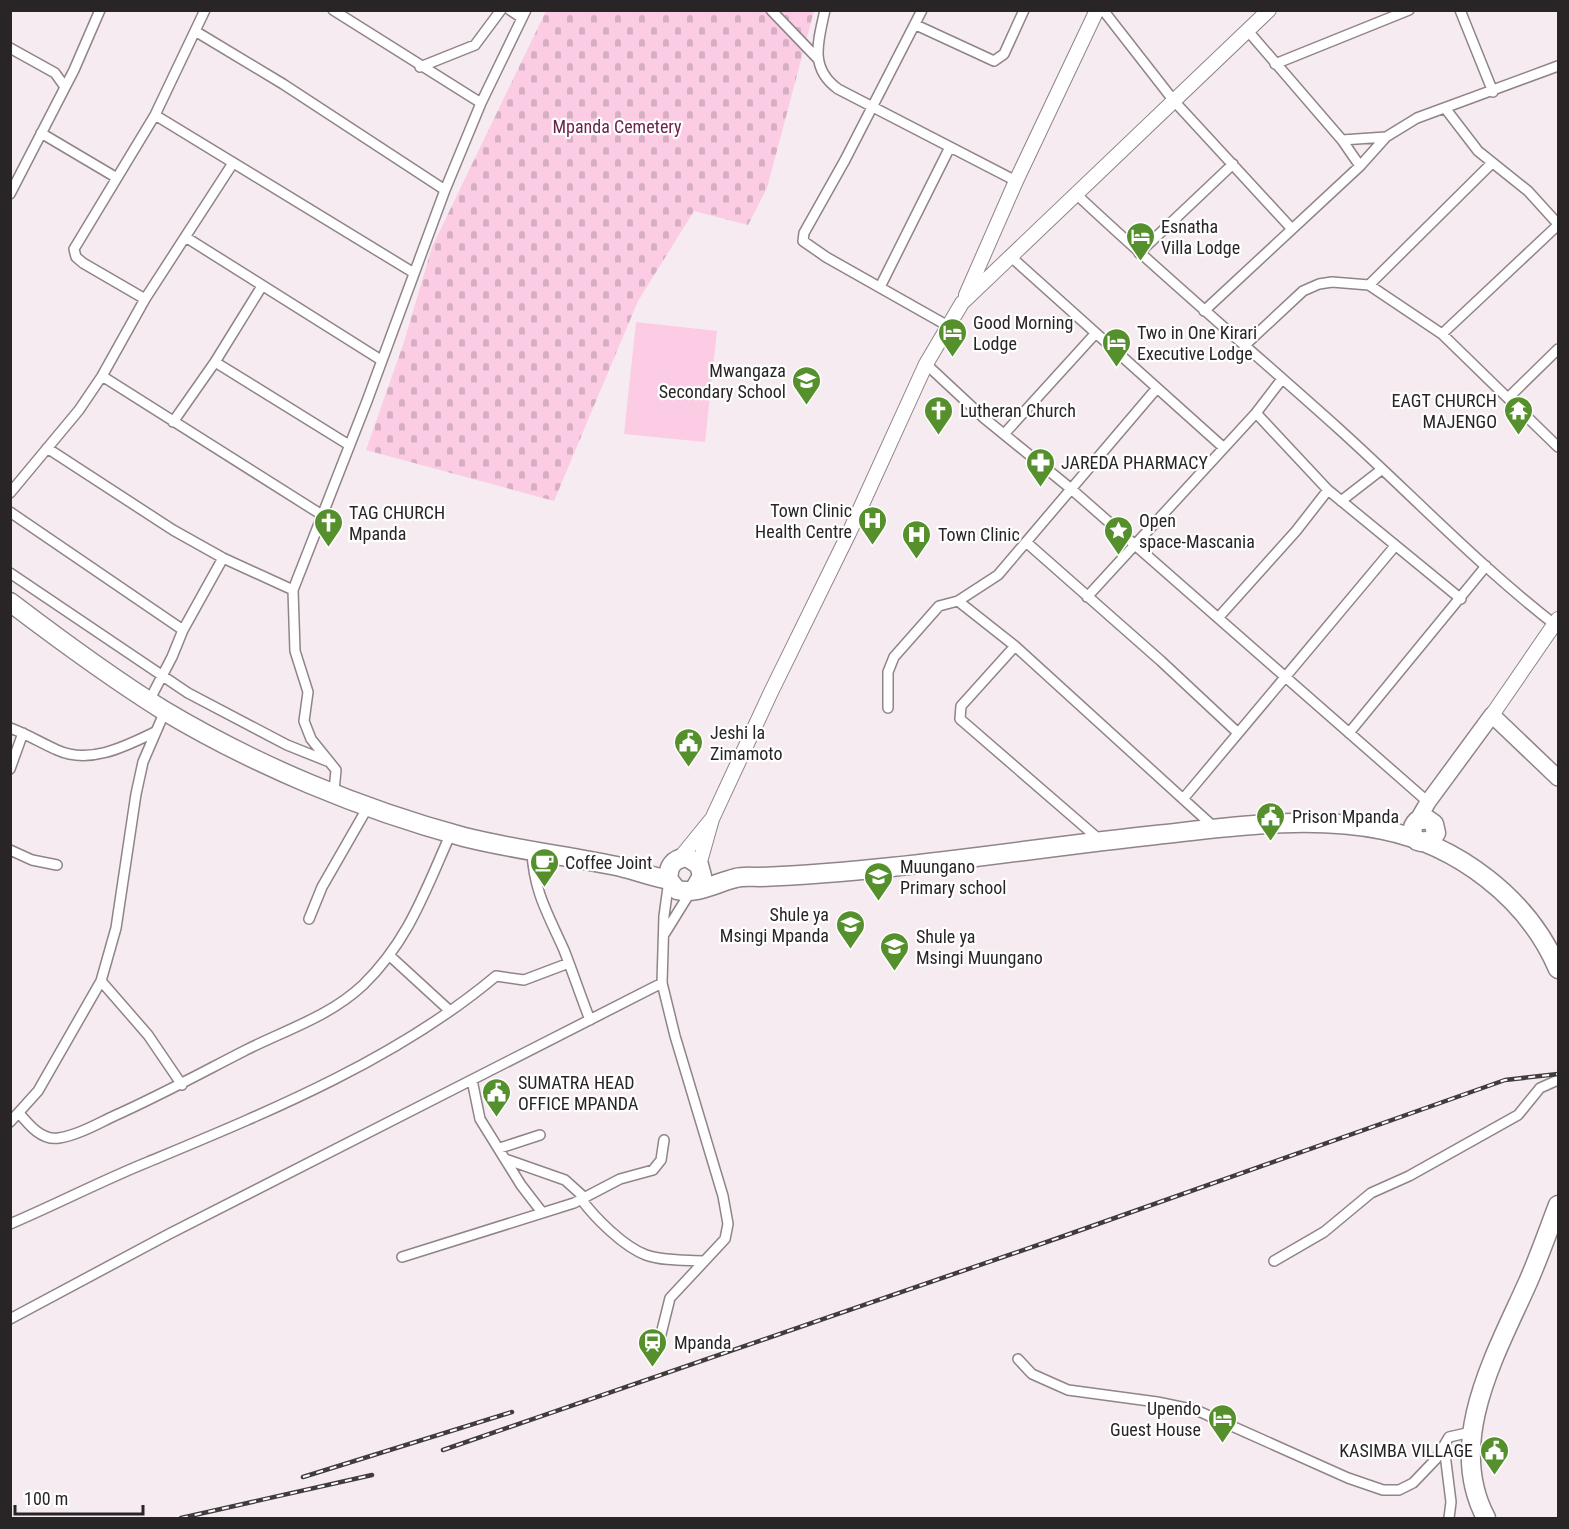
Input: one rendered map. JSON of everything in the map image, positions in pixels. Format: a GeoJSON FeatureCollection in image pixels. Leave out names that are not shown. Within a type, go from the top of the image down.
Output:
{"type":"FeatureCollection","features":[{"type":"Feature","properties":{"kind":"highway"},"geometry":{"type":"LineString","coordinates":[[10,602],[73,650],[165,711],[260,760],[334,792],[451,833],[532,852],[623,867],[669,880],[677,890],[693,890],[718,885],[736,878],[870,869],[1215,828],[1298,822],[1383,830],[1423,830],[1517,906],[1537,932],[1558,969]]}},
{"type":"Feature","properties":{"kind":"highway"},"geometry":{"type":"LineString","coordinates":[[623,867],[677,859],[694,860],[700,866],[736,878]]}},
{"type":"Feature","properties":{"kind":"highway"},"geometry":{"type":"LineString","coordinates":[[669,880],[670,866],[677,859]]}},
{"type":"Feature","properties":{"kind":"highway"},"geometry":{"type":"LineString","coordinates":[[693,890],[701,881],[700,866]]}},
{"type":"Feature","properties":{"kind":"highway"},"geometry":{"type":"LineString","coordinates":[[1486,1518],[1472,1483],[1472,1432],[1499,1347],[1558,1205]]}},
{"type":"Feature","properties":{"kind":"main road"},"geometry":{"type":"LineString","coordinates":[[1423,830],[1432,796],[1492,715],[1558,778]]}},
{"type":"Feature","properties":{"kind":"street"},"geometry":{"type":"LineString","coordinates":[[10,194],[74,70],[100,10]]}},
{"type":"Feature","properties":{"kind":"street"},"geometry":{"type":"LineString","coordinates":[[145,299],[83,263],[74,254],[79,238],[155,115],[205,10]]}},
{"type":"Feature","properties":{"kind":"street"},"geometry":{"type":"LineString","coordinates":[[333,10],[420,67],[481,103]]}},
{"type":"Feature","properties":{"kind":"street"},"geometry":{"type":"LineString","coordinates":[[420,67],[475,45],[501,10]]}},
{"type":"Feature","properties":{"kind":"street"},"geometry":{"type":"LineString","coordinates":[[334,792],[336,770],[311,739],[304,721],[308,692],[295,651],[293,590],[445,190],[481,103],[524,14],[510,10]]}},
{"type":"Feature","properties":{"kind":"street"},"geometry":{"type":"LineString","coordinates":[[771,10],[818,60],[826,80],[1016,181]]}},
{"type":"Feature","properties":{"kind":"street"},"geometry":{"type":"LineString","coordinates":[[818,60],[825,10]]}},
{"type":"Feature","properties":{"kind":"street"},"geometry":{"type":"LineString","coordinates":[[922,10],[873,107],[804,232],[803,241],[826,257],[948,326]]}},
{"type":"Feature","properties":{"kind":"street"},"geometry":{"type":"LineString","coordinates":[[916,24],[994,61],[1004,54],[1024,10]]}},
{"type":"Feature","properties":{"kind":"street"},"geometry":{"type":"LineString","coordinates":[[700,866],[712,819],[849,533],[926,364],[962,303],[1016,181],[1097,10]]}},
{"type":"Feature","properties":{"kind":"street"},"geometry":{"type":"LineString","coordinates":[[1103,10],[1174,101],[1292,229]]}},
{"type":"Feature","properties":{"kind":"street"},"geometry":{"type":"LineString","coordinates":[[962,303],[1269,10]]}},
{"type":"Feature","properties":{"kind":"street"},"geometry":{"type":"LineString","coordinates":[[1275,64],[1409,10]]}},
{"type":"Feature","properties":{"kind":"street"},"geometry":{"type":"LineString","coordinates":[[1460,10],[1493,92]]}},
{"type":"Feature","properties":{"kind":"street"},"geometry":{"type":"LineString","coordinates":[[1248,31],[1342,140],[1360,166]]}},
{"type":"Feature","properties":{"kind":"street"},"geometry":{"type":"LineString","coordinates":[[195,32],[283,84],[445,190]]}},
{"type":"Feature","properties":{"kind":"street"},"geometry":{"type":"LineString","coordinates":[[10,48],[55,74],[65,87]]}},
{"type":"Feature","properties":{"kind":"street"},"geometry":{"type":"LineString","coordinates":[[1204,311],[1360,166],[1386,137],[1418,118],[1558,66]]}},
{"type":"Feature","properties":{"kind":"street"},"geometry":{"type":"LineString","coordinates":[[55,74],[74,70]]}},
{"type":"Feature","properties":{"kind":"street"},"geometry":{"type":"LineString","coordinates":[[1442,334],[1558,225],[1528,191],[1478,151],[1445,108]]}},
{"type":"Feature","properties":{"kind":"street"},"geometry":{"type":"LineString","coordinates":[[155,115],[414,273]]}},
{"type":"Feature","properties":{"kind":"street"},"geometry":{"type":"LineString","coordinates":[[41,133],[117,178]]}},
{"type":"Feature","properties":{"kind":"street"},"geometry":{"type":"LineString","coordinates":[[1342,140],[1386,137]]}},
{"type":"Feature","properties":{"kind":"street"},"geometry":{"type":"LineString","coordinates":[[880,287],[950,147]]}},
{"type":"Feature","properties":{"kind":"street"},"geometry":{"type":"LineString","coordinates":[[10,493],[79,410],[102,376],[145,299],[187,238],[233,163]]}},
{"type":"Feature","properties":{"kind":"street"},"geometry":{"type":"LineString","coordinates":[[1369,285],[1492,163]]}},
{"type":"Feature","properties":{"kind":"street"},"geometry":{"type":"LineString","coordinates":[[1139,253],[1233,164]]}},
{"type":"Feature","properties":{"kind":"street"},"geometry":{"type":"LineString","coordinates":[[1075,194],[1486,566],[1557,624],[1492,715]]}},
{"type":"Feature","properties":{"kind":"street"},"geometry":{"type":"LineString","coordinates":[[187,238],[381,360]]}},
{"type":"Feature","properties":{"kind":"street"},"geometry":{"type":"LineString","coordinates":[[1010,256],[1224,448]]}},
{"type":"Feature","properties":{"kind":"street"},"geometry":{"type":"LineString","coordinates":[[1244,346],[1303,291],[1318,284],[1332,282],[1369,285],[1442,334],[1558,447]]}},
{"type":"Feature","properties":{"kind":"street"},"geometry":{"type":"LineString","coordinates":[[173,422],[215,362],[262,286]]}},
{"type":"Feature","properties":{"kind":"street"},"geometry":{"type":"LineString","coordinates":[[1005,434],[1095,334]]}},
{"type":"Feature","properties":{"kind":"street"},"geometry":{"type":"LineString","coordinates":[[1509,397],[1558,348]]}},
{"type":"Feature","properties":{"kind":"street"},"geometry":{"type":"LineString","coordinates":[[215,362],[349,445]]}},
{"type":"Feature","properties":{"kind":"street"},"geometry":{"type":"LineString","coordinates":[[926,364],[1349,733],[1432,796]]}},
{"type":"Feature","properties":{"kind":"street"},"geometry":{"type":"LineString","coordinates":[[102,376],[322,515]]}},
{"type":"Feature","properties":{"kind":"street"},"geometry":{"type":"LineString","coordinates":[[1088,597],[1256,413],[1282,379]]}},
{"type":"Feature","properties":{"kind":"street"},"geometry":{"type":"LineString","coordinates":[[888,708],[888,672],[894,657],[939,606],[958,601],[998,575],[1157,388]]}},
{"type":"Feature","properties":{"kind":"street"},"geometry":{"type":"LineString","coordinates":[[1256,413],[1328,490],[1461,599]]}},
{"type":"Feature","properties":{"kind":"street"},"geometry":{"type":"LineString","coordinates":[[47,448],[131,504],[223,558],[293,590]]}},
{"type":"Feature","properties":{"kind":"street"},"geometry":{"type":"LineString","coordinates":[[1341,501],[1381,470]]}},
{"type":"Feature","properties":{"kind":"street"},"geometry":{"type":"LineString","coordinates":[[1218,618],[1296,531],[1328,490]]}},
{"type":"Feature","properties":{"kind":"street"},"geometry":{"type":"LineString","coordinates":[[10,512],[183,630]]}},
{"type":"Feature","properties":{"kind":"street"},"geometry":{"type":"LineString","coordinates":[[1026,542],[1237,732]]}},
{"type":"Feature","properties":{"kind":"street"},"geometry":{"type":"LineString","coordinates":[[1183,799],[1395,546]]}},
{"type":"Feature","properties":{"kind":"street"},"geometry":{"type":"LineString","coordinates":[[148,700],[223,558]]}},
{"type":"Feature","properties":{"kind":"street"},"geometry":{"type":"LineString","coordinates":[[1349,733],[1461,599],[1473,579],[1486,566]]}},
{"type":"Feature","properties":{"kind":"street"},"geometry":{"type":"LineString","coordinates":[[10,573],[162,677],[264,734],[330,762]]}},
{"type":"Feature","properties":{"kind":"street"},"geometry":{"type":"LineString","coordinates":[[958,601],[1014,646],[1215,828]]}},
{"type":"Feature","properties":{"kind":"street"},"geometry":{"type":"LineString","coordinates":[[1014,646],[961,706],[960,719],[1101,841]]}},
{"type":"Feature","properties":{"kind":"street"},"geometry":{"type":"LineString","coordinates":[[10,1122],[50,1072],[101,981],[116,928],[143,762],[165,711]]}},
{"type":"Feature","properties":{"kind":"street"},"geometry":{"type":"LineString","coordinates":[[10,728],[57,750],[83,756],[114,750],[155,732]]}},
{"type":"Feature","properties":{"kind":"street"},"geometry":{"type":"LineString","coordinates":[[10,770],[23,733]]}},
{"type":"Feature","properties":{"kind":"street"},"geometry":{"type":"LineString","coordinates":[[309,919],[322,887],[369,805]]}},
{"type":"Feature","properties":{"kind":"street"},"geometry":{"type":"LineString","coordinates":[[677,859],[712,819]]}},
{"type":"Feature","properties":{"kind":"street"},"geometry":{"type":"LineString","coordinates":[[19,1113],[40,1134],[59,1138],[87,1129],[182,1085],[244,1051],[326,1012],[363,985],[390,956],[412,922],[451,833]]}},
{"type":"Feature","properties":{"kind":"street"},"geometry":{"type":"LineString","coordinates":[[10,850],[32,860],[57,865]]}},
{"type":"Feature","properties":{"kind":"street"},"geometry":{"type":"LineString","coordinates":[[532,852],[535,886],[569,963],[590,1020]]}},
{"type":"Feature","properties":{"kind":"street"},"geometry":{"type":"LineString","coordinates":[[658,1346],[663,1316],[670,1298],[725,1239],[728,1224],[723,1196],[678,1047],[662,983],[664,916],[669,880]]}},
{"type":"Feature","properties":{"kind":"street"},"geometry":{"type":"LineString","coordinates":[[664,935],[693,890]]}},
{"type":"Feature","properties":{"kind":"street"},"geometry":{"type":"LineString","coordinates":[[390,956],[450,1011]]}},
{"type":"Feature","properties":{"kind":"street"},"geometry":{"type":"LineString","coordinates":[[10,1224],[147,1162],[274,1109],[434,1023],[496,975],[524,980],[569,963]]}},
{"type":"Feature","properties":{"kind":"street"},"geometry":{"type":"LineString","coordinates":[[101,981],[148,1035],[182,1085]]}},
{"type":"Feature","properties":{"kind":"street"},"geometry":{"type":"LineString","coordinates":[[10,1319],[180,1228],[662,983]]}},
{"type":"Feature","properties":{"kind":"street"},"geometry":{"type":"LineString","coordinates":[[472,1080],[480,1119],[508,1160],[521,1185],[541,1211]]}},
{"type":"Feature","properties":{"kind":"street"},"geometry":{"type":"LineString","coordinates":[[1274,1261],[1324,1232],[1371,1193],[1409,1176],[1510,1120],[1524,1110],[1540,1088],[1558,1080]]}},
{"type":"Feature","properties":{"kind":"street"},"geometry":{"type":"LineString","coordinates":[[500,1148],[540,1135]]}},
{"type":"Feature","properties":{"kind":"street"},"geometry":{"type":"LineString","coordinates":[[402,1257],[583,1198],[620,1179],[654,1170],[661,1160],[664,1140]]}},
{"type":"Feature","properties":{"kind":"street"},"geometry":{"type":"LineString","coordinates":[[508,1160],[565,1180],[583,1198],[593,1216],[635,1250],[648,1256],[703,1261]]}},
{"type":"Feature","properties":{"kind":"street"},"geometry":{"type":"LineString","coordinates":[[1018,1359],[1032,1374],[1068,1390],[1157,1402],[1196,1410],[1348,1478],[1383,1490],[1399,1490],[1413,1484],[1452,1435],[1472,1432]]}},
{"type":"Feature","properties":{"kind":"street"},"geometry":{"type":"LineString","coordinates":[[1444,1446],[1451,1502],[1449,1518]]}},
{"type":"Feature","properties":{"kind":"green space","name":"Mpanda Cemetery"},"geometry":{"type":"Polygon","coordinates":[[[546,11],[814,11],[767,188],[748,225],[694,211],[638,301],[554,501],[366,450],[404,342],[432,247],[546,11]]]}},
{"type":"Feature","properties":{"kind":"green space"},"geometry":{"type":"Polygon","coordinates":[[[636,322],[717,331],[705,442],[624,434],[636,322]]]}},
{"type":"Feature","properties":{"kind":"railway"},"geometry":{"type":"LineString","coordinates":[[443,1450],[1061,1237],[1505,1080],[1558,1074]]}},
{"type":"Feature","properties":{"kind":"railway"},"geometry":{"type":"LineString","coordinates":[[303,1477],[512,1412]]}},
{"type":"Feature","properties":{"kind":"railway"},"geometry":{"type":"LineString","coordinates":[[181,1518],[372,1475]]}},
{"type":"Feature","properties":{"kind":"place","name":"Esnatha Villa Lodge"},"geometry":{"type":"Point","coordinates":[1140,262]}},
{"type":"Feature","properties":{"kind":"place","name":"Good Morning Lodge"},"geometry":{"type":"Point","coordinates":[952,358]}},
{"type":"Feature","properties":{"kind":"place","name":"Two in One Kirari Executive Lodge"},"geometry":{"type":"Point","coordinates":[1116,368]}},
{"type":"Feature","properties":{"kind":"place","name":"Mwangaza Secondary School"},"geometry":{"type":"Point","coordinates":[807,406]}},
{"type":"Feature","properties":{"kind":"place","name":"Lutheran Church"},"geometry":{"type":"Point","coordinates":[939,436]}},
{"type":"Feature","properties":{"kind":"place","name":"EAGT CHURCH MAJENGO"},"geometry":{"type":"Point","coordinates":[1518,436]}},
{"type":"Feature","properties":{"kind":"place","name":"JAREDA PHARMACY"},"geometry":{"type":"Point","coordinates":[1040,488]}},
{"type":"Feature","properties":{"kind":"place","name":"Town Clinic Health Centre"},"geometry":{"type":"Point","coordinates":[873,546]}},
{"type":"Feature","properties":{"kind":"place","name":"TAG CHURCH Mpanda"},"geometry":{"type":"Point","coordinates":[328,548]}},
{"type":"Feature","properties":{"kind":"place","name":"Open space-Mascania"},"geometry":{"type":"Point","coordinates":[1118,556]}},
{"type":"Feature","properties":{"kind":"place","name":"Town Clinic"},"geometry":{"type":"Point","coordinates":[917,560]}},
{"type":"Feature","properties":{"kind":"place","name":"Jeshi la Zimamoto"},"geometry":{"type":"Point","coordinates":[689,768]}},
{"type":"Feature","properties":{"kind":"place","name":"Prison Mpanda"},"geometry":{"type":"Point","coordinates":[1271,842]}},
{"type":"Feature","properties":{"kind":"place","name":"Coffee Joint"},"geometry":{"type":"Point","coordinates":[544,888]}},
{"type":"Feature","properties":{"kind":"place","name":"Muungano Primary school"},"geometry":{"type":"Point","coordinates":[879,902]}},
{"type":"Feature","properties":{"kind":"place","name":"Shule ya Msingi Mpanda"},"geometry":{"type":"Point","coordinates":[850,950]}},
{"type":"Feature","properties":{"kind":"place","name":"Shule ya Msingi Muungano"},"geometry":{"type":"Point","coordinates":[895,972]}},
{"type":"Feature","properties":{"kind":"place","name":"SUMATRA HEAD OFFICE MPANDA"},"geometry":{"type":"Point","coordinates":[497,1118]}},
{"type":"Feature","properties":{"kind":"place","name":"Mpanda"},"geometry":{"type":"Point","coordinates":[653,1368]}},
{"type":"Feature","properties":{"kind":"place","name":"Upendo Guest House"},"geometry":{"type":"Point","coordinates":[1222,1444]}},
{"type":"Feature","properties":{"kind":"place","name":"KASIMBA VILLAGE"},"geometry":{"type":"Point","coordinates":[1494,1476]}}]}
